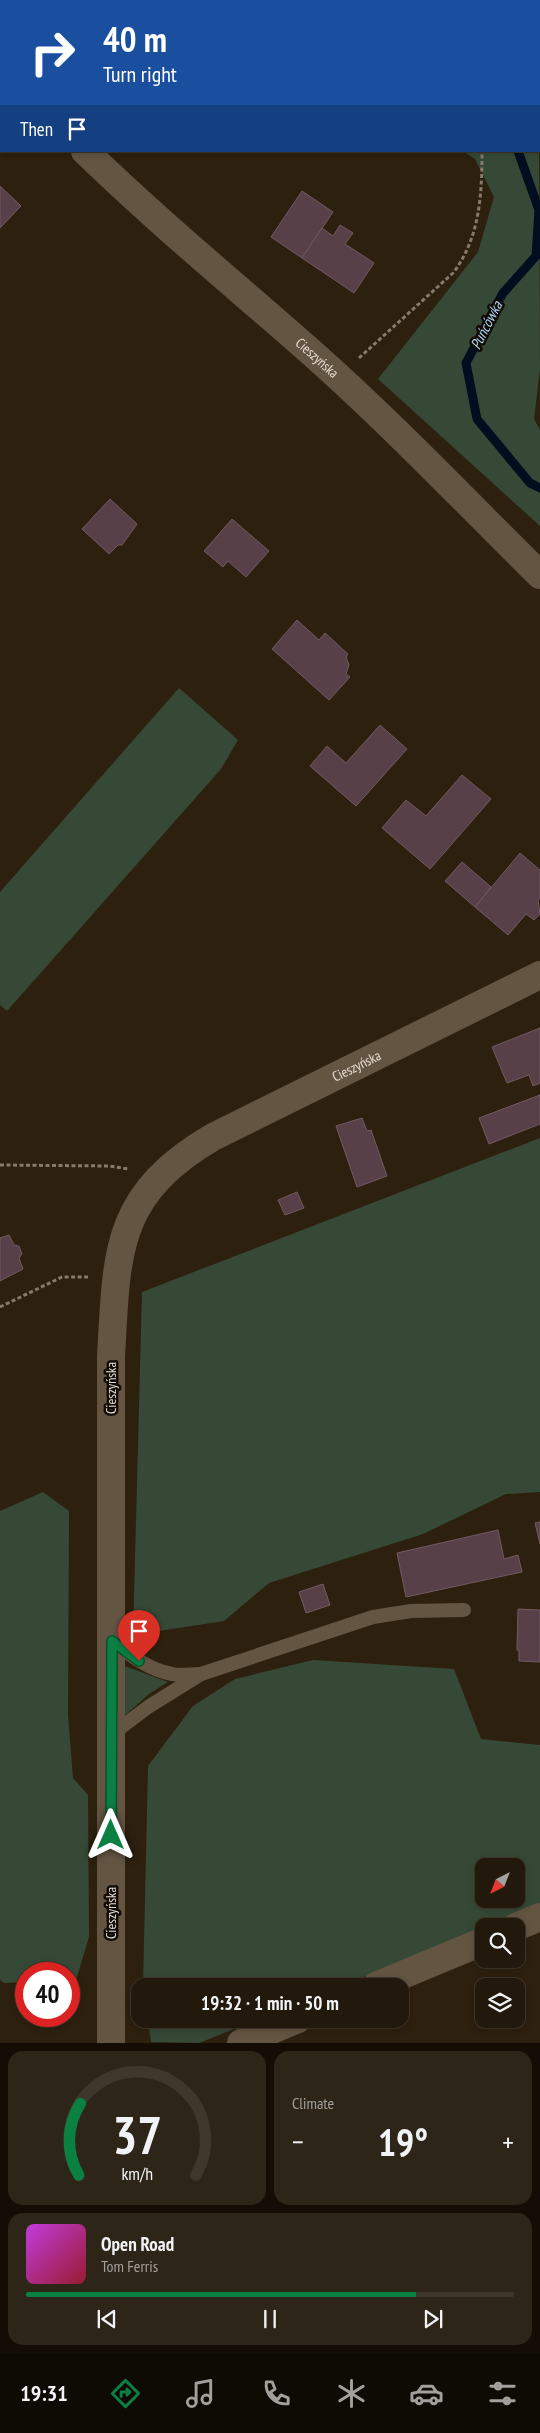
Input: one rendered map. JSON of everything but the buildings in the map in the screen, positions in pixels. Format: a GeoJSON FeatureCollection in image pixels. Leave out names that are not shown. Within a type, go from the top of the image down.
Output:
{"type":"FeatureCollection","features":[{"type":"Feature","properties":{"kind":"street","name":"Cieszyńska"},"geometry":{"type":"LineString","coordinates":[[86,152],[175,236],[338,377],[396,431],[540,574]]}},
{"type":"Feature","properties":{"kind":"street","name":"Cieszyńska"},"geometry":{"type":"LineString","coordinates":[[111,2043],[111,1356],[116,1276],[121,1243],[130,1218],[143,1197],[158,1179],[188,1152],[212,1137],[540,975]]}},
{"type":"Feature","properties":{"kind":"street"},"geometry":{"type":"LineString","coordinates":[[525,1923],[540,1917]]}},
{"type":"Feature","properties":{"kind":"street"},"geometry":{"type":"LineString","coordinates":[[395,1978],[475,1945]]}},
{"type":"Feature","properties":{"kind":"street"},"geometry":{"type":"LineString","coordinates":[[241,2043],[277,2028]]}},
{"type":"Feature","properties":{"kind":"lane"},"geometry":{"type":"LineString","coordinates":[[111,1735],[148,1707],[201,1674],[373,1617],[411,1611],[464,1610]]}},
{"type":"Feature","properties":{"kind":"lane"},"geometry":{"type":"LineString","coordinates":[[112,1641],[139,1661],[153,1667],[172,1674],[201,1674]]}},
{"type":"Feature","properties":{"kind":"path"},"geometry":{"type":"LineString","coordinates":[[338,377],[439,286],[465,258],[476,227],[482,192],[482,152]]}},
{"type":"Feature","properties":{"kind":"path"},"geometry":{"type":"LineString","coordinates":[[0,1165],[108,1166],[136,1170],[158,1179]]}},
{"type":"Feature","properties":{"kind":"path"},"geometry":{"type":"LineString","coordinates":[[0,1307],[62,1277],[116,1276]]}},
{"type":"Feature","properties":{"kind":"green space"},"geometry":{"type":"Polygon","coordinates":[[[464,152],[539,152],[540,369],[534,419],[540,430],[540,526],[378,379],[478,252],[494,197],[475,159],[464,152]]]}},
{"type":"Feature","properties":{"kind":"green space"},"geometry":{"type":"Polygon","coordinates":[[[179,688],[238,740],[221,769],[7,1011],[0,1005],[0,892],[179,688]]]}},
{"type":"Feature","properties":{"kind":"green space"},"geometry":{"type":"Polygon","coordinates":[[[540,1138],[540,1492],[506,1494],[423,1534],[269,1583],[224,1621],[133,1635],[142,1292],[540,1138]]]}},
{"type":"Feature","properties":{"kind":"green space"},"geometry":{"type":"Polygon","coordinates":[[[43,1492],[69,1511],[68,1715],[73,1778],[88,1795],[89,1937],[80,1967],[80,1962],[15,1962],[15,1982],[4,1983],[0,1980],[0,1511],[43,1492]]]}},
{"type":"Feature","properties":{"kind":"green space"},"geometry":{"type":"Polygon","coordinates":[[[313,1660],[454,1669],[481,1739],[540,1745],[540,1907],[512,1918],[475,1918],[475,1933],[361,1978],[143,1978],[148,1766],[193,1706],[235,1679],[313,1660]]]}},
{"type":"Feature","properties":{"kind":"green space"},"geometry":{"type":"Polygon","coordinates":[[[122,1665],[168,1682],[149,1694],[122,1718],[122,1665]]]}},
{"type":"Feature","properties":{"kind":"green space"},"geometry":{"type":"Polygon","coordinates":[[[149,2028],[236,2028],[199,2043],[151,2042],[149,2028]]]}},
{"type":"Feature","properties":{"kind":"waterway","name":"Puńcówka"},"geometry":{"type":"LineString","coordinates":[[518,152],[539,210],[536,256],[503,293],[466,363],[477,419],[530,483],[540,488]]}},
{"type":"Feature","properties":{"kind":"route"},"geometry":{"type":"LineString","coordinates":[[111,1835],[112,1641],[139,1661]]}}]}
